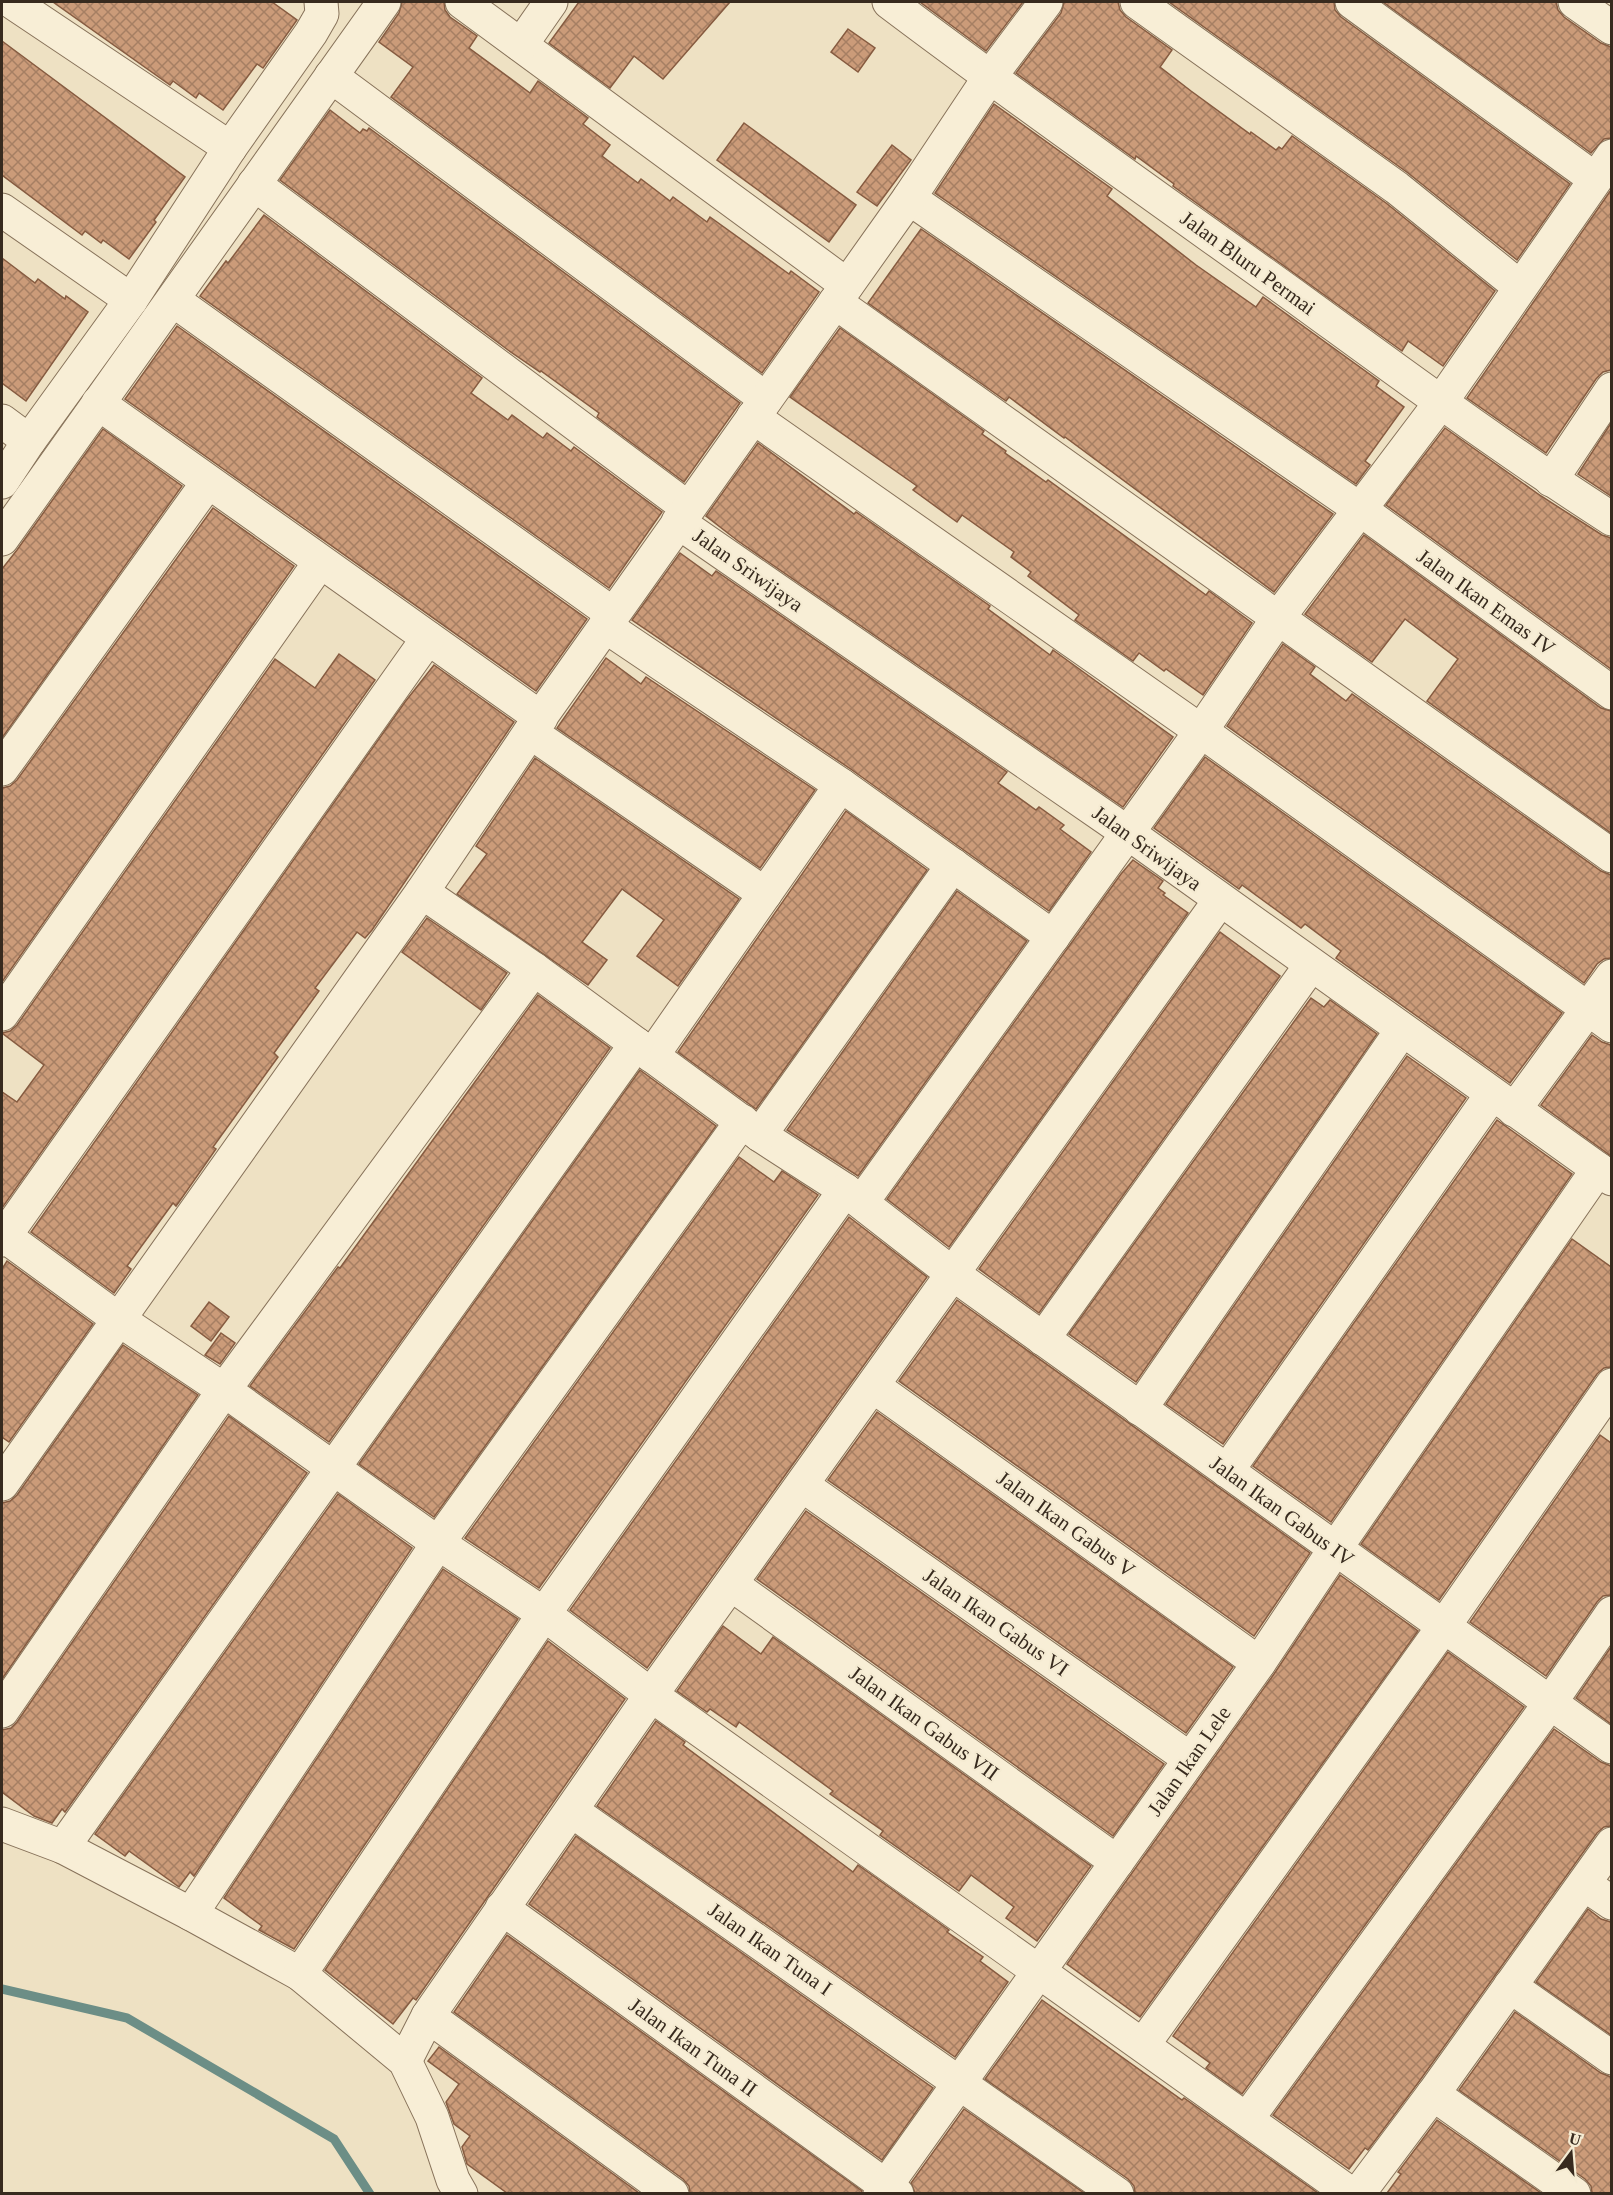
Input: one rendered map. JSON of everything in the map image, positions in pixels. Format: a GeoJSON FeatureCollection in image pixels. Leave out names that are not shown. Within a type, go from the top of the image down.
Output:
{"type":"FeatureCollection","features":[{"type":"Feature","properties":{"kind":"street"},"geometry":{"type":"LineString","coordinates":[[12,2],[230,148]]}},
{"type":"Feature","properties":{"kind":"street"},"geometry":{"type":"LineString","coordinates":[[2,482],[29,441],[132,300],[230,148],[311,33],[322,14],[321,2]]}},
{"type":"Feature","properties":{"kind":"street"},"geometry":{"type":"LineString","coordinates":[[2,539],[384,2]]}},
{"type":"Feature","properties":{"kind":"street"},"geometry":{"type":"LineString","coordinates":[[462,2],[521,45],[841,294],[1278,618],[1611,856]]}},
{"type":"Feature","properties":{"kind":"street"},"geometry":{"type":"LineString","coordinates":[[521,45],[551,2]]}},
{"type":"Feature","properties":{"kind":"street","name":"Jalan Bluru Permai"},"geometry":{"type":"LineString","coordinates":[[889,2],[989,78],[1441,402],[1551,480],[1611,519]]}},
{"type":"Feature","properties":{"kind":"street"},"geometry":{"type":"LineString","coordinates":[[2,1484],[422,892],[609,620],[909,198],[989,78],[1046,2]]}},
{"type":"Feature","properties":{"kind":"street"},"geometry":{"type":"LineString","coordinates":[[1137,2],[1397,188],[1520,287]]}},
{"type":"Feature","properties":{"kind":"street"},"geometry":{"type":"LineString","coordinates":[[300,1974],[544,1614],[853,1196],[1053,937],[1201,731],[1278,618],[1441,402],[1603,167],[1352,2]]}},
{"type":"Feature","properties":{"kind":"street"},"geometry":{"type":"LineString","coordinates":[[1575,2],[1611,28]]}},
{"type":"Feature","properties":{"kind":"street"},"geometry":{"type":"LineString","coordinates":[[331,76],[760,408],[1201,731],[1600,1017]]}},
{"type":"Feature","properties":{"kind":"street","name":"Jalan Sriwijaya"},"geometry":{"type":"LineString","coordinates":[[254,184],[683,515],[1605,1174]]}},
{"type":"Feature","properties":{"kind":"street","name":"Jalan Ikan Emas IV"},"geometry":{"type":"LineString","coordinates":[[909,198],[1361,510],[1611,693]]}},
{"type":"Feature","properties":{"kind":"street"},"geometry":{"type":"LineString","coordinates":[[2,210],[132,300]]}},
{"type":"Feature","properties":{"kind":"street"},"geometry":{"type":"LineString","coordinates":[[173,300],[609,620],[1053,937]]}},
{"type":"Feature","properties":{"kind":"street"},"geometry":{"type":"LineString","coordinates":[[1551,480],[1611,389]]}},
{"type":"Feature","properties":{"kind":"street"},"geometry":{"type":"LineString","coordinates":[[98,403],[428,638],[536,725],[765,894]]}},
{"type":"Feature","properties":{"kind":"street"},"geometry":{"type":"LineString","coordinates":[[2,421],[29,441]]}},
{"type":"Feature","properties":{"kind":"street"},"geometry":{"type":"LineString","coordinates":[[2,769],[208,482]]}},
{"type":"Feature","properties":{"kind":"street"},"geometry":{"type":"LineString","coordinates":[[2,1014],[320,562]]}},
{"type":"Feature","properties":{"kind":"street"},"geometry":{"type":"LineString","coordinates":[[428,638],[2,1237],[224,1390],[438,1543],[544,1614],[651,1695],[1351,2193]]}},
{"type":"Feature","properties":{"kind":"street"},"geometry":{"type":"LineString","coordinates":[[63,1847],[333,1468],[644,1050],[765,894],[841,785]]}},
{"type":"Feature","properties":{"kind":"street"},"geometry":{"type":"LineString","coordinates":[[191,1914],[438,1543],[953,865]]}},
{"type":"Feature","properties":{"kind":"street","name":"Jalan Ikan Gabus IV"},"geometry":{"type":"LineString","coordinates":[[422,892],[534,969],[751,1128],[853,1196],[953,1274],[1611,1747]]}},
{"type":"Feature","properties":{"kind":"street"},"geometry":{"type":"LineString","coordinates":[[405,2061],[428,2016],[651,1695],[1220,900]]}},
{"type":"Feature","properties":{"kind":"street"},"geometry":{"type":"LineString","coordinates":[[1043,1339],[1311,965]]}},
{"type":"Feature","properties":{"kind":"street"},"geometry":{"type":"LineString","coordinates":[[2,1712],[224,1390],[534,969]]}},
{"type":"Feature","properties":{"kind":"street"},"geometry":{"type":"LineString","coordinates":[[1227,1471],[1503,1102],[1600,1017],[1611,976]]}},
{"type":"Feature","properties":{"kind":"street"},"geometry":{"type":"LineString","coordinates":[[1140,1409],[1402,1030]]}},
{"type":"Feature","properties":{"kind":"street","name":"Jalan Ikan Lele"},"geometry":{"type":"LineString","coordinates":[[887,2191],[964,2085],[1039,1971],[1259,1663],[1335,1548],[1605,1174]]}},
{"type":"Feature","properties":{"kind":"street"},"geometry":{"type":"LineString","coordinates":[[1143,2045],[1444,1626],[1611,1384]]}},
{"type":"Feature","properties":{"kind":"street","name":"Jalan Ikan Gabus V"},"geometry":{"type":"LineString","coordinates":[[873,1386],[1259,1663]]}},
{"type":"Feature","properties":{"kind":"street","name":"Jalan Ikan Gabus VI"},"geometry":{"type":"LineString","coordinates":[[802,1485],[1190,1759]]}},
{"type":"Feature","properties":{"kind":"street","name":"Jalan Ikan Gabus VII"},"geometry":{"type":"LineString","coordinates":[[732,1584],[1117,1862]]}},
{"type":"Feature","properties":{"kind":"street"},"geometry":{"type":"LineString","coordinates":[[1247,2119],[1550,1703],[1611,1613]]}},
{"type":"Feature","properties":{"kind":"street","name":"Jalan Ikan Tuna I"},"geometry":{"type":"LineString","coordinates":[[572,1811],[1117,2193]]}},
{"type":"Feature","properties":{"kind":"street"},"geometry":{"type":"LineString","coordinates":[[2,1824],[63,1847],[300,1974],[405,2061],[432,2116],[453,2180],[461,2193]]}},
{"type":"Feature","properties":{"kind":"street"},"geometry":{"type":"LineString","coordinates":[[1358,2193],[1433,2094],[1611,1844]]}},
{"type":"Feature","properties":{"kind":"street"},"geometry":{"type":"LineString","coordinates":[[1584,1884],[1611,1903]]}},
{"type":"Feature","properties":{"kind":"street","name":"Jalan Ikan Tuna II"},"geometry":{"type":"LineString","coordinates":[[502,1908],[887,2191]]}},
{"type":"Feature","properties":{"kind":"street"},"geometry":{"type":"LineString","coordinates":[[1510,1986],[1611,2058]]}},
{"type":"Feature","properties":{"kind":"street"},"geometry":{"type":"LineString","coordinates":[[428,2016],[672,2193]]}},
{"type":"Feature","properties":{"kind":"street"},"geometry":{"type":"LineString","coordinates":[[1433,2094],[1574,2193]]}},
{"type":"Feature","properties":{"kind":"building"},"geometry":{"type":"Polygon","coordinates":[[[53,2],[272,2],[297,20],[263,68],[257,64],[223,110],[199,93],[196,98],[173,81],[170,85],[53,2]]]}},
{"type":"Feature","properties":{"kind":"building"},"geometry":{"type":"Polygon","coordinates":[[[402,2],[444,2],[445,10],[450,17],[477,36],[469,48],[530,93],[538,81],[588,118],[583,124],[610,145],[602,156],[638,183],[641,179],[670,201],[673,197],[707,222],[710,217],[789,274],[791,271],[819,292],[762,373],[391,97],[413,67],[379,42],[399,13],[402,2]]]}},
{"type":"Feature","properties":{"kind":"building"},"geometry":{"type":"Polygon","coordinates":[[[579,2],[730,2],[663,79],[634,56],[610,88],[549,43],[579,2]]]}},
{"type":"Feature","properties":{"kind":"building"},"geometry":{"type":"Polygon","coordinates":[[[920,2],[1023,2],[986,51],[920,2]]]}},
{"type":"Feature","properties":{"kind":"building"},"geometry":{"type":"Polygon","coordinates":[[[1064,2],[1118,2],[1120,10],[1126,17],[1172,50],[1160,67],[1191,91],[1276,150],[1279,147],[1282,149],[1292,136],[1386,203],[1495,291],[1443,366],[1408,341],[1402,351],[1173,186],[1174,184],[1136,156],[1135,159],[1016,73],[1061,13],[1064,2]]]}},
{"type":"Feature","properties":{"kind":"building"},"geometry":{"type":"Polygon","coordinates":[[[1169,2],[1334,2],[1335,10],[1341,17],[1570,184],[1517,260],[1408,173],[1169,2]]]}},
{"type":"Feature","properties":{"kind":"building"},"geometry":{"type":"Polygon","coordinates":[[[1383,2],[1556,2],[1558,10],[1564,17],[1601,43],[1611,47],[1611,138],[1604,139],[1591,153],[1383,2]]]}},
{"type":"Feature","properties":{"kind":"building"},"geometry":{"type":"Polygon","coordinates":[[[848,29],[875,48],[858,72],[831,52],[848,29]]]}},
{"type":"Feature","properties":{"kind":"building"},"geometry":{"type":"Polygon","coordinates":[[[2,41],[185,177],[129,259],[103,240],[101,243],[85,231],[82,235],[2,175],[2,41]]]}},
{"type":"Feature","properties":{"kind":"building"},"geometry":{"type":"Polygon","coordinates":[[[994,104],[1112,189],[1107,196],[1196,265],[1256,307],[1263,297],[1379,381],[1376,386],[1404,407],[1365,461],[1370,465],[1356,484],[935,193],[994,104]]]}},
{"type":"Feature","properties":{"kind":"building"},"geometry":{"type":"Polygon","coordinates":[[[330,110],[360,133],[363,129],[367,131],[369,128],[740,403],[684,482],[597,417],[599,413],[508,350],[280,180],[330,110]]]}},
{"type":"Feature","properties":{"kind":"building"},"geometry":{"type":"Polygon","coordinates":[[[744,123],[856,205],[829,242],[717,160],[744,123]]]}},
{"type":"Feature","properties":{"kind":"building"},"geometry":{"type":"Polygon","coordinates":[[[892,145],[911,160],[877,206],[857,192],[892,145]]]}},
{"type":"Feature","properties":{"kind":"building"},"geometry":{"type":"Polygon","coordinates":[[[1611,190],[1611,370],[1603,372],[1596,379],[1546,453],[1467,398],[1611,190]]]}},
{"type":"Feature","properties":{"kind":"building"},"geometry":{"type":"Polygon","coordinates":[[[264,215],[482,378],[471,393],[508,420],[512,415],[543,438],[547,433],[571,451],[574,447],[662,512],[609,588],[200,296],[264,215]]]}},
{"type":"Feature","properties":{"kind":"building"},"geometry":{"type":"Polygon","coordinates":[[[921,229],[1333,514],[1274,592],[1009,397],[1006,401],[868,303],[921,229]]]}},
{"type":"Feature","properties":{"kind":"building"},"geometry":{"type":"Polygon","coordinates":[[[2,258],[35,283],[38,279],[65,299],[66,296],[88,312],[26,401],[2,383],[2,258]]]}},
{"type":"Feature","properties":{"kind":"building"},"geometry":{"type":"Polygon","coordinates":[[[177,326],[587,619],[536,691],[125,399],[177,326]]]}},
{"type":"Feature","properties":{"kind":"building"},"geometry":{"type":"Polygon","coordinates":[[[840,328],[984,431],[982,434],[1006,451],[1005,453],[1046,482],[1048,480],[1206,595],[1209,591],[1252,623],[1203,695],[1139,653],[1133,661],[1075,620],[1079,615],[1028,576],[1031,572],[1011,557],[1014,552],[962,515],[957,522],[913,490],[917,486],[790,397],[840,328]]]}},
{"type":"Feature","properties":{"kind":"building"},"geometry":{"type":"Polygon","coordinates":[[[1611,423],[1611,496],[1578,474],[1611,423]]]}},
{"type":"Feature","properties":{"kind":"building"},"geometry":{"type":"Polygon","coordinates":[[[1445,428],[1541,496],[1602,535],[1611,538],[1611,669],[1386,505],[1445,428]]]}},
{"type":"Feature","properties":{"kind":"building"},"geometry":{"type":"Polygon","coordinates":[[[103,429],[182,486],[2,738],[2,569],[103,429]]]}},
{"type":"Feature","properties":{"kind":"building"},"geometry":{"type":"Polygon","coordinates":[[[758,443],[854,514],[856,512],[990,606],[988,609],[1050,655],[1053,650],[1173,737],[1123,807],[738,541],[706,516],[758,443]]]}},
{"type":"Feature","properties":{"kind":"building"},"geometry":{"type":"Polygon","coordinates":[[[213,508],[294,566],[2,982],[2,788],[10,786],[17,780],[213,508]]]}},
{"type":"Feature","properties":{"kind":"building"},"geometry":{"type":"Polygon","coordinates":[[[1364,535],[1601,708],[1611,711],[1611,833],[1427,701],[1458,659],[1405,619],[1372,662],[1305,614],[1364,535]]]}},
{"type":"Feature","properties":{"kind":"building"},"geometry":{"type":"Polygon","coordinates":[[[680,553],[712,576],[716,571],[1007,772],[998,783],[1036,810],[1039,807],[1064,825],[1060,829],[1091,852],[1049,911],[852,770],[632,620],[680,553]]]}},
{"type":"Feature","properties":{"kind":"building"},"geometry":{"type":"Polygon","coordinates":[[[1283,644],[1315,667],[1310,674],[1346,701],[1352,694],[1601,871],[1611,875],[1611,958],[1604,959],[1597,964],[1584,983],[1227,726],[1283,644]]]}},
{"type":"Feature","properties":{"kind":"building"},"geometry":{"type":"Polygon","coordinates":[[[339,654],[375,680],[2,1208],[2,1092],[17,1102],[44,1065],[2,1033],[10,1031],[17,1025],[275,659],[315,688],[339,654]]]}},
{"type":"Feature","properties":{"kind":"building"},"geometry":{"type":"Polygon","coordinates":[[[606,658],[641,684],[646,677],[815,790],[760,868],[557,728],[606,658]]]}},
{"type":"Feature","properties":{"kind":"building"},"geometry":{"type":"Polygon","coordinates":[[[434,665],[514,722],[372,930],[365,938],[357,932],[315,988],[319,991],[274,1053],[278,1057],[213,1147],[216,1149],[179,1202],[176,1206],[173,1203],[127,1266],[131,1269],[114,1293],[31,1232],[405,702],[434,665]]]}},
{"type":"Feature","properties":{"kind":"building"},"geometry":{"type":"Polygon","coordinates":[[[1205,757],[1562,1013],[1510,1083],[1336,958],[1341,951],[1305,924],[1301,928],[1242,885],[1239,889],[1154,828],[1205,757]]]}},
{"type":"Feature","properties":{"kind":"building"},"geometry":{"type":"Polygon","coordinates":[[[535,758],[739,899],[678,986],[637,956],[664,920],[622,889],[582,942],[607,960],[588,985],[457,894],[487,854],[476,846],[535,758]]]}},
{"type":"Feature","properties":{"kind":"building"},"geometry":{"type":"Polygon","coordinates":[[[846,811],[927,870],[756,1109],[678,1052],[846,811]]]}},
{"type":"Feature","properties":{"kind":"building"},"geometry":{"type":"Polygon","coordinates":[[[1133,860],[1163,881],[1158,888],[1165,893],[1163,895],[1188,913],[949,1247],[887,1199],[1133,860]]]}},
{"type":"Feature","properties":{"kind":"building"},"geometry":{"type":"Polygon","coordinates":[[[957,891],[1027,941],[858,1176],[787,1130],[957,891]]]}},
{"type":"Feature","properties":{"kind":"building"},"geometry":{"type":"Polygon","coordinates":[[[427,918],[507,973],[481,1010],[402,952],[427,918]]]}},
{"type":"Feature","properties":{"kind":"building"},"geometry":{"type":"Polygon","coordinates":[[[1220,932],[1280,976],[1039,1313],[979,1269],[1220,932]]]}},
{"type":"Feature","properties":{"kind":"building"},"geometry":{"type":"Polygon","coordinates":[[[538,995],[610,1048],[329,1442],[250,1386],[338,1267],[340,1268],[538,995]]]}},
{"type":"Feature","properties":{"kind":"building"},"geometry":{"type":"Polygon","coordinates":[[[1311,998],[1324,1007],[1330,1000],[1377,1034],[1136,1382],[1069,1334],[1311,998]]]}},
{"type":"Feature","properties":{"kind":"building"},"geometry":{"type":"Polygon","coordinates":[[[1592,1035],[1611,1045],[1611,1156],[1541,1105],[1592,1035]]]}},
{"type":"Feature","properties":{"kind":"building"},"geometry":{"type":"Polygon","coordinates":[[[1407,1056],[1466,1098],[1223,1444],[1166,1404],[1407,1056]]]}},
{"type":"Feature","properties":{"kind":"building"},"geometry":{"type":"Polygon","coordinates":[[[640,1070],[716,1126],[434,1517],[359,1464],[640,1070]]]}},
{"type":"Feature","properties":{"kind":"building"},"geometry":{"type":"Polygon","coordinates":[[[1497,1120],[1572,1174],[1331,1522],[1253,1466],[1497,1120]]]}},
{"type":"Feature","properties":{"kind":"building"},"geometry":{"type":"Polygon","coordinates":[[[739,1157],[774,1182],[782,1171],[818,1195],[539,1588],[465,1538],[739,1157]]]}},
{"type":"Feature","properties":{"kind":"building"},"geometry":{"type":"Polygon","coordinates":[[[849,1217],[927,1277],[647,1668],[570,1610],[849,1217]]]}},
{"type":"Feature","properties":{"kind":"building"},"geometry":{"type":"Polygon","coordinates":[[[1572,1239],[1611,1267],[1611,1367],[1604,1368],[1597,1374],[1439,1600],[1361,1544],[1572,1239]]]}},
{"type":"Feature","properties":{"kind":"building"},"geometry":{"type":"Polygon","coordinates":[[[7,1261],[93,1324],[9,1442],[2,1437],[2,1269],[7,1261]]]}},
{"type":"Feature","properties":{"kind":"building"},"geometry":{"type":"Polygon","coordinates":[[[957,1300],[1310,1553],[1254,1636],[899,1381],[957,1300]]]}},
{"type":"Feature","properties":{"kind":"building"},"geometry":{"type":"Polygon","coordinates":[[[209,1302],[229,1317],[211,1341],[191,1326],[209,1302]]]}},
{"type":"Feature","properties":{"kind":"building"},"geometry":{"type":"Polygon","coordinates":[[[221,1333],[235,1343],[220,1364],[205,1355],[221,1333]]]}},
{"type":"Feature","properties":{"kind":"building"},"geometry":{"type":"Polygon","coordinates":[[[123,1345],[198,1395],[2,1679],[2,1503],[10,1501],[17,1495],[123,1345]]]}},
{"type":"Feature","properties":{"kind":"building"},"geometry":{"type":"Polygon","coordinates":[[[877,1412],[1233,1667],[1186,1733],[828,1480],[877,1412]]]}},
{"type":"Feature","properties":{"kind":"building"},"geometry":{"type":"Polygon","coordinates":[[[229,1416],[307,1473],[65,1812],[62,1809],[52,1823],[34,1816],[2,1792],[2,1730],[11,1728],[17,1722],[229,1416]]]}},
{"type":"Feature","properties":{"kind":"building"},"geometry":{"type":"Polygon","coordinates":[[[1600,1435],[1611,1443],[1611,1595],[1603,1596],[1597,1602],[1546,1676],[1470,1622],[1600,1435]]]}},
{"type":"Feature","properties":{"kind":"building"},"geometry":{"type":"Polygon","coordinates":[[[338,1494],[412,1548],[194,1876],[190,1872],[179,1887],[129,1851],[125,1856],[95,1834],[338,1494]]]}},
{"type":"Feature","properties":{"kind":"building"},"geometry":{"type":"Polygon","coordinates":[[[806,1511],[1164,1764],[1113,1836],[757,1579],[806,1511]]]}},
{"type":"Feature","properties":{"kind":"building"},"geometry":{"type":"Polygon","coordinates":[[[443,1569],[518,1619],[294,1949],[259,1930],[262,1926],[224,1898],[443,1569]]]}},
{"type":"Feature","properties":{"kind":"building"},"geometry":{"type":"Polygon","coordinates":[[[1340,1575],[1418,1631],[1140,2017],[1067,1964],[1274,1674],[1340,1575]]]}},
{"type":"Feature","properties":{"kind":"building"},"geometry":{"type":"Polygon","coordinates":[[[723,1626],[761,1654],[773,1637],[1091,1866],[1037,1941],[1006,1918],[1014,1907],[971,1875],[959,1891],[880,1835],[883,1831],[830,1794],[833,1791],[739,1722],[736,1727],[710,1709],[707,1712],[677,1691],[723,1626]]]}},
{"type":"Feature","properties":{"kind":"building"},"geometry":{"type":"Polygon","coordinates":[[[548,1641],[625,1699],[416,2000],[413,1998],[393,2024],[325,1970],[548,1641]]]}},
{"type":"Feature","properties":{"kind":"building"},"geometry":{"type":"Polygon","coordinates":[[[1611,1647],[1611,1724],[1576,1698],[1611,1647]]]}},
{"type":"Feature","properties":{"kind":"building"},"geometry":{"type":"Polygon","coordinates":[[[1448,1652],[1524,1707],[1242,2094],[1206,2068],[1210,2063],[1173,2036],[1448,1652]]]}},
{"type":"Feature","properties":{"kind":"building"},"geometry":{"type":"Polygon","coordinates":[[[656,1721],[685,1742],[683,1745],[853,1872],[858,1865],[949,1930],[947,1932],[983,1957],[980,1961],[1008,1982],[955,2057],[597,1806],[656,1721]]]}},
{"type":"Feature","properties":{"kind":"building"},"geometry":{"type":"Polygon","coordinates":[[[1554,1729],[1601,1762],[1611,1766],[1611,1826],[1604,1827],[1597,1833],[1418,2083],[1368,2150],[1365,2148],[1349,2169],[1273,2115],[1554,1729]]]}},
{"type":"Feature","properties":{"kind":"building"},"geometry":{"type":"Polygon","coordinates":[[[576,1836],[933,2088],[882,2160],[529,1904],[576,1836]]]}},
{"type":"Feature","properties":{"kind":"building"},"geometry":{"type":"Polygon","coordinates":[[[1588,1909],[1601,1919],[1611,1922],[1611,2035],[1536,1982],[1588,1909]]]}},
{"type":"Feature","properties":{"kind":"building"},"geometry":{"type":"Polygon","coordinates":[[[507,1935],[862,2191],[861,2193],[690,2193],[689,2186],[683,2179],[454,2012],[507,1935]]]}},
{"type":"Feature","properties":{"kind":"building"},"geometry":{"type":"Polygon","coordinates":[[[1042,2000],[1318,2193],[1135,2193],[1134,2186],[1128,2179],[985,2079],[1042,2000]]]}},
{"type":"Feature","properties":{"kind":"building"},"geometry":{"type":"Polygon","coordinates":[[[1515,2012],[1601,2073],[1611,2077],[1611,2193],[1592,2193],[1591,2186],[1585,2179],[1459,2090],[1515,2012]]]}},
{"type":"Feature","properties":{"kind":"building"},"geometry":{"type":"Polygon","coordinates":[[[439,2047],[639,2193],[507,2193],[467,2164],[462,2147],[470,2136],[454,2124],[446,2102],[459,2084],[428,2061],[439,2047]]]}},
{"type":"Feature","properties":{"kind":"building"},"geometry":{"type":"Polygon","coordinates":[[[964,2109],[1084,2193],[915,2193],[911,2183],[964,2109]]]}},
{"type":"Feature","properties":{"kind":"building"},"geometry":{"type":"Polygon","coordinates":[[[1437,2120],[1541,2193],[1387,2193],[1401,2174],[1398,2172],[1437,2120]]]}},
{"type":"Feature","properties":{"kind":"waterway"},"geometry":{"type":"LineString","coordinates":[[2,1989],[127,2018],[334,2139],[370,2194]]}}]}
